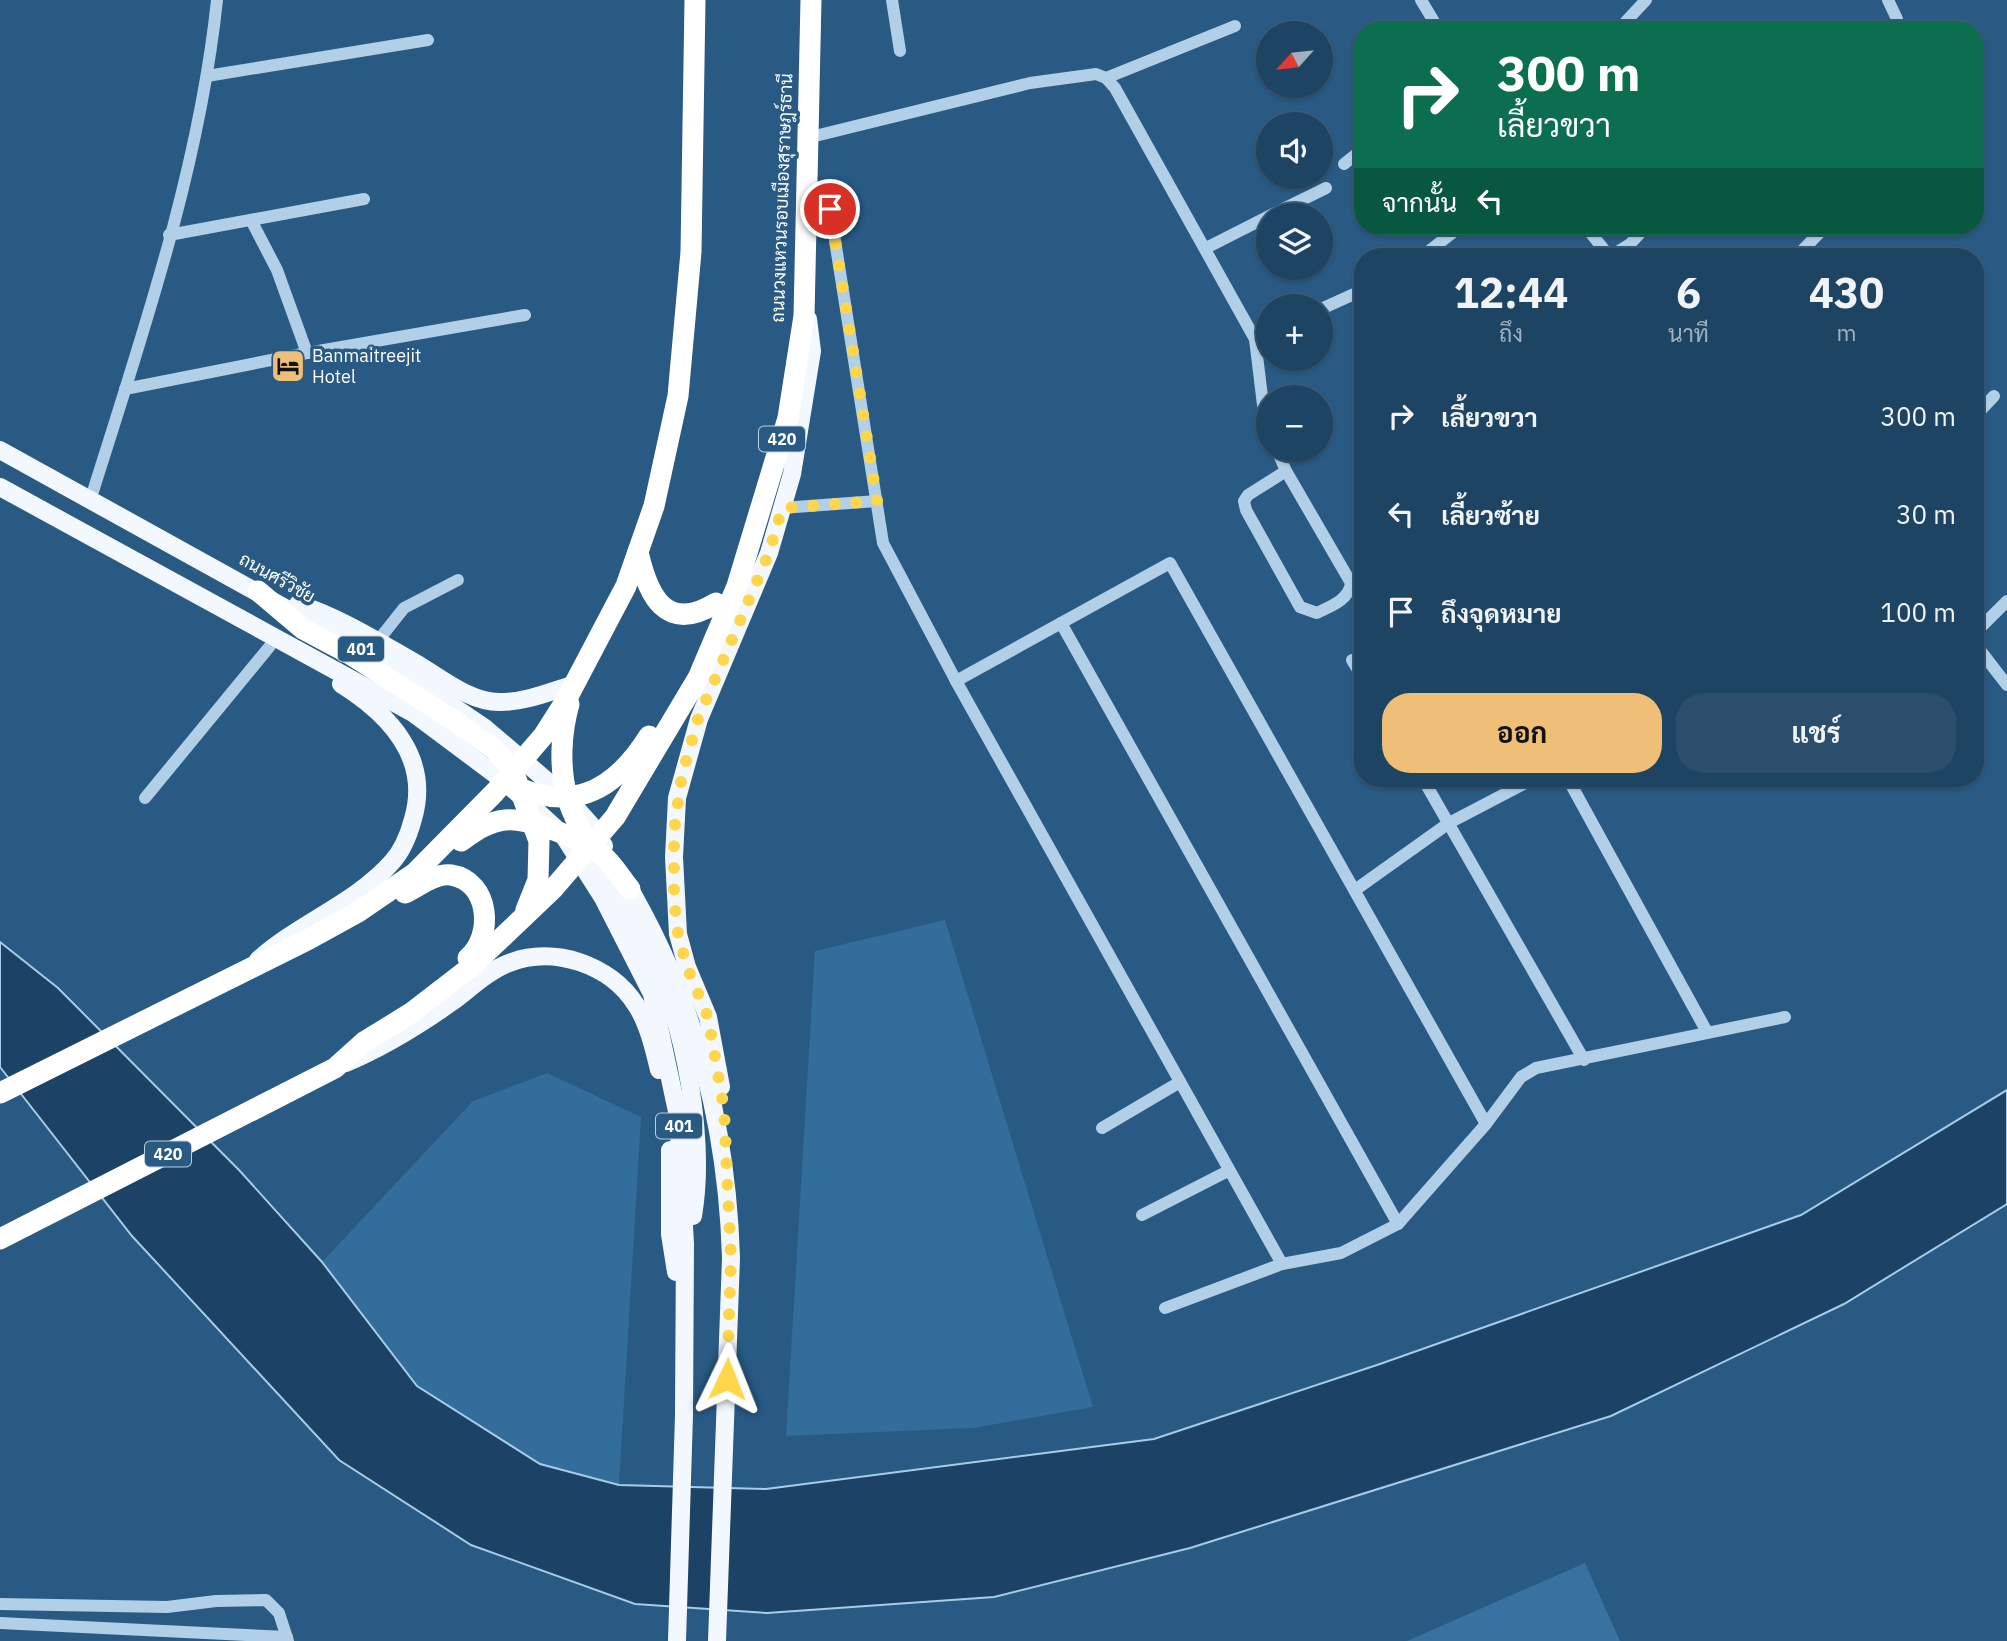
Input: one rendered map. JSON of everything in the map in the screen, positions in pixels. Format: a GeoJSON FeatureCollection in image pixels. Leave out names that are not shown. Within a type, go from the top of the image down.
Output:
{"type":"FeatureCollection","features":[{"type":"Feature","properties":{"kind":"highway"},"geometry":{"type":"LineString","coordinates":[[0,1093],[284,952],[358,912],[415,873],[516,780],[575,684],[626,586],[668,453],[678,396],[691,251],[695,0]]}},
{"type":"Feature","properties":{"kind":"highway","name":"ถนนวงแหวนรอบเมืองสุราษฎร์ธานี"},"geometry":{"type":"LineString","coordinates":[[588,848],[615,817],[698,678],[737,586],[788,418],[804,316],[811,0]]}},
{"type":"Feature","properties":{"kind":"highway"},"geometry":{"type":"LineString","coordinates":[[516,780],[543,797],[567,798],[586,795],[614,780],[638,754],[685,680],[732,562],[767,448],[788,351],[805,291]]}},
{"type":"Feature","properties":{"kind":"highway"},"geometry":{"type":"LineString","coordinates":[[638,551],[651,596],[662,607],[678,614],[697,614],[716,603]]}},
{"type":"Feature","properties":{"kind":"highway"},"geometry":{"type":"LineString","coordinates":[[258,591],[303,629],[367,664],[495,750],[516,780],[539,841],[538,880],[519,925]]}},
{"type":"Feature","properties":{"kind":"highway"},"geometry":{"type":"LineString","coordinates":[[575,684],[565,718],[562,753],[567,798],[588,848]]}},
{"type":"Feature","properties":{"kind":"highway"},"geometry":{"type":"LineString","coordinates":[[250,967],[284,962],[304,955],[352,931],[405,893],[482,826],[506,819],[563,835],[602,854],[630,889]]}},
{"type":"Feature","properties":{"kind":"highway","name":"420"},"geometry":{"type":"LineString","coordinates":[[0,1239],[335,1068],[364,1042],[400,1020],[472,966],[519,925],[588,848]]}},
{"type":"Feature","properties":{"kind":"highway"},"geometry":{"type":"LineString","coordinates":[[400,1020],[422,994],[473,953],[484,937],[485,925],[485,913],[478,894],[468,883],[452,875],[440,875],[405,893]]}},
{"type":"Feature","properties":{"kind":"main road"},"geometry":{"type":"LineString","coordinates":[[729,1202],[726,1135],[716,1053],[708,1017],[687,967],[678,934],[674,899],[674,831],[682,775],[698,719],[769,553],[792,474],[812,351],[805,291]]}},
{"type":"Feature","properties":{"kind":"main road","name":"ถนนศรีวิชัย"},"geometry":{"type":"LineString","coordinates":[[0,450],[258,591],[319,611],[475,698],[501,702],[575,684]]}},
{"type":"Feature","properties":{"kind":"main road","name":"401"},"geometry":{"type":"LineString","coordinates":[[0,487],[413,713],[516,780],[567,798]]}},
{"type":"Feature","properties":{"kind":"main road"},"geometry":{"type":"LineString","coordinates":[[239,617],[270,646],[337,681],[384,716],[409,748],[418,783],[415,813],[407,838],[393,862],[347,899],[278,942],[250,967]]}},
{"type":"Feature","properties":{"kind":"main road","name":"401"},"geometry":{"type":"LineString","coordinates":[[516,780],[563,835]]}},
{"type":"Feature","properties":{"kind":"main road","name":"401"},"geometry":{"type":"LineString","coordinates":[[588,848],[652,994],[678,1116],[685,1267],[684,1415],[677,1641]]}},
{"type":"Feature","properties":{"kind":"main road","name":"401"},"geometry":{"type":"LineString","coordinates":[[630,889],[671,970],[692,1019],[705,1063],[729,1202],[727,1379],[717,1641]]}},
{"type":"Feature","properties":{"kind":"main road"},"geometry":{"type":"LineString","coordinates":[[335,1068],[375,1051],[420,1024],[509,963],[534,957],[560,958],[586,964],[608,975],[637,1007],[655,1052],[663,1088],[669,1128],[670,1234],[684,1331]]}},
{"type":"Feature","properties":{"kind":"street"},"geometry":{"type":"LineString","coordinates":[[89,501],[125,389],[169,235],[207,76],[217,0]]}},
{"type":"Feature","properties":{"kind":"street"},"geometry":{"type":"LineString","coordinates":[[892,0],[900,51]]}},
{"type":"Feature","properties":{"kind":"street"},"geometry":{"type":"LineString","coordinates":[[1421,0],[1434,21]]}},
{"type":"Feature","properties":{"kind":"street"},"geometry":{"type":"LineString","coordinates":[[1626,21],[1646,0]]}},
{"type":"Feature","properties":{"kind":"street"},"geometry":{"type":"LineString","coordinates":[[1888,0],[1897,19]]}},
{"type":"Feature","properties":{"kind":"street"},"geometry":{"type":"LineString","coordinates":[[1106,78],[1235,26]]}},
{"type":"Feature","properties":{"kind":"street"},"geometry":{"type":"LineString","coordinates":[[207,76],[428,40]]}},
{"type":"Feature","properties":{"kind":"street"},"geometry":{"type":"LineString","coordinates":[[807,138],[1030,83],[1096,74],[1106,78],[1115,88],[1255,339],[1261,385]]}},
{"type":"Feature","properties":{"kind":"street"},"geometry":{"type":"LineString","coordinates":[[1344,164],[1354,156]]}},
{"type":"Feature","properties":{"kind":"street"},"geometry":{"type":"LineString","coordinates":[[1296,203],[1324,189]]}},
{"type":"Feature","properties":{"kind":"street"},"geometry":{"type":"LineString","coordinates":[[169,235],[364,199]]}},
{"type":"Feature","properties":{"kind":"street"},"geometry":{"type":"LineString","coordinates":[[806,211],[830,209],[883,543],[956,681],[1282,1264]]}},
{"type":"Feature","properties":{"kind":"street"},"geometry":{"type":"LineString","coordinates":[[251,220],[277,270],[307,353]]}},
{"type":"Feature","properties":{"kind":"street"},"geometry":{"type":"LineString","coordinates":[[1206,248],[1256,223]]}},
{"type":"Feature","properties":{"kind":"street"},"geometry":{"type":"LineString","coordinates":[[1432,248],[1449,235]]}},
{"type":"Feature","properties":{"kind":"street"},"geometry":{"type":"LineString","coordinates":[[1624,248],[1638,235]]}},
{"type":"Feature","properties":{"kind":"street"},"geometry":{"type":"LineString","coordinates":[[1805,248],[1817,235]]}},
{"type":"Feature","properties":{"kind":"street"},"geometry":{"type":"LineString","coordinates":[[1333,304],[1354,294]]}},
{"type":"Feature","properties":{"kind":"street"},"geometry":{"type":"LineString","coordinates":[[125,389],[307,353],[525,315]]}},
{"type":"Feature","properties":{"kind":"street"},"geometry":{"type":"LineString","coordinates":[[1984,407],[1994,396]]}},
{"type":"Feature","properties":{"kind":"street"},"geometry":{"type":"LineString","coordinates":[[1282,462],[1351,583],[1350,591],[1343,598],[1317,613],[1300,607],[1246,510],[1244,501],[1248,495],[1286,471]]}},
{"type":"Feature","properties":{"kind":"street"},"geometry":{"type":"LineString","coordinates":[[782,508],[877,501]]}},
{"type":"Feature","properties":{"kind":"street"},"geometry":{"type":"LineString","coordinates":[[956,681],[1170,563],[1486,1124]]}},
{"type":"Feature","properties":{"kind":"street"},"geometry":{"type":"LineString","coordinates":[[377,642],[404,608],[458,580]]}},
{"type":"Feature","properties":{"kind":"street"},"geometry":{"type":"LineString","coordinates":[[1984,624],[2007,601]]}},
{"type":"Feature","properties":{"kind":"street"},"geometry":{"type":"LineString","coordinates":[[1062,623],[1398,1224]]}},
{"type":"Feature","properties":{"kind":"street"},"geometry":{"type":"LineString","coordinates":[[145,798],[270,646]]}},
{"type":"Feature","properties":{"kind":"street"},"geometry":{"type":"LineString","coordinates":[[1984,655],[2007,685]]}},
{"type":"Feature","properties":{"kind":"street"},"geometry":{"type":"LineString","coordinates":[[1428,787],[1584,1059]]}},
{"type":"Feature","properties":{"kind":"street"},"geometry":{"type":"LineString","coordinates":[[1355,890],[1448,823],[1518,787]]}},
{"type":"Feature","properties":{"kind":"street"},"geometry":{"type":"LineString","coordinates":[[1572,787],[1707,1032]]}},
{"type":"Feature","properties":{"kind":"street"},"geometry":{"type":"LineString","coordinates":[[1165,1308],[1282,1264],[1341,1253],[1398,1224],[1486,1124],[1521,1077],[1535,1068],[1785,1017]]}},
{"type":"Feature","properties":{"kind":"street"},"geometry":{"type":"LineString","coordinates":[[1102,1128],[1180,1082]]}},
{"type":"Feature","properties":{"kind":"street"},"geometry":{"type":"LineString","coordinates":[[1142,1215],[1228,1171]]}},
{"type":"Feature","properties":{"kind":"street"},"geometry":{"type":"LineString","coordinates":[[0,1604],[167,1607],[216,1601],[266,1600],[279,1613],[288,1639],[0,1623]]}},
{"type":"Feature","properties":{"kind":"shaded area"},"geometry":{"type":"Polygon","coordinates":[[[945,920],[1093,1407],[973,1428],[786,1436],[815,951],[945,920]]]}},
{"type":"Feature","properties":{"kind":"shaded area"},"geometry":{"type":"Polygon","coordinates":[[[0,942],[58,988],[239,1170],[322,1262],[417,1386],[540,1464],[619,1485],[766,1489],[1154,1439],[1380,1364],[1801,1215],[2007,1090],[2007,1204],[1844,1304],[1611,1416],[1190,1548],[994,1597],[767,1613],[635,1604],[471,1545],[339,1460],[132,1236],[0,1067],[0,942]]]}},
{"type":"Feature","properties":{"kind":"shaded area"},"geometry":{"type":"Polygon","coordinates":[[[547,1073],[641,1117],[619,1485],[540,1464],[417,1386],[322,1262],[473,1101],[547,1073]]]}},
{"type":"Feature","properties":{"kind":"building"},"geometry":{"type":"Polygon","coordinates":[[[1585,1563],[1620,1641],[1407,1641],[1585,1563]]]}},
{"type":"Feature","properties":{"kind":"place","name":"Banmaitreejit Hotel"},"geometry":{"type":"Point","coordinates":[288,366]}},
{"type":"Feature","properties":{"kind":"route"},"geometry":{"type":"LineString","coordinates":[[727,1379],[731,1258],[724,1109],[708,1017],[687,967],[678,934],[674,899],[674,831],[677,798],[698,719],[727,658],[769,553],[782,508],[877,501],[830,209]]}}]}
